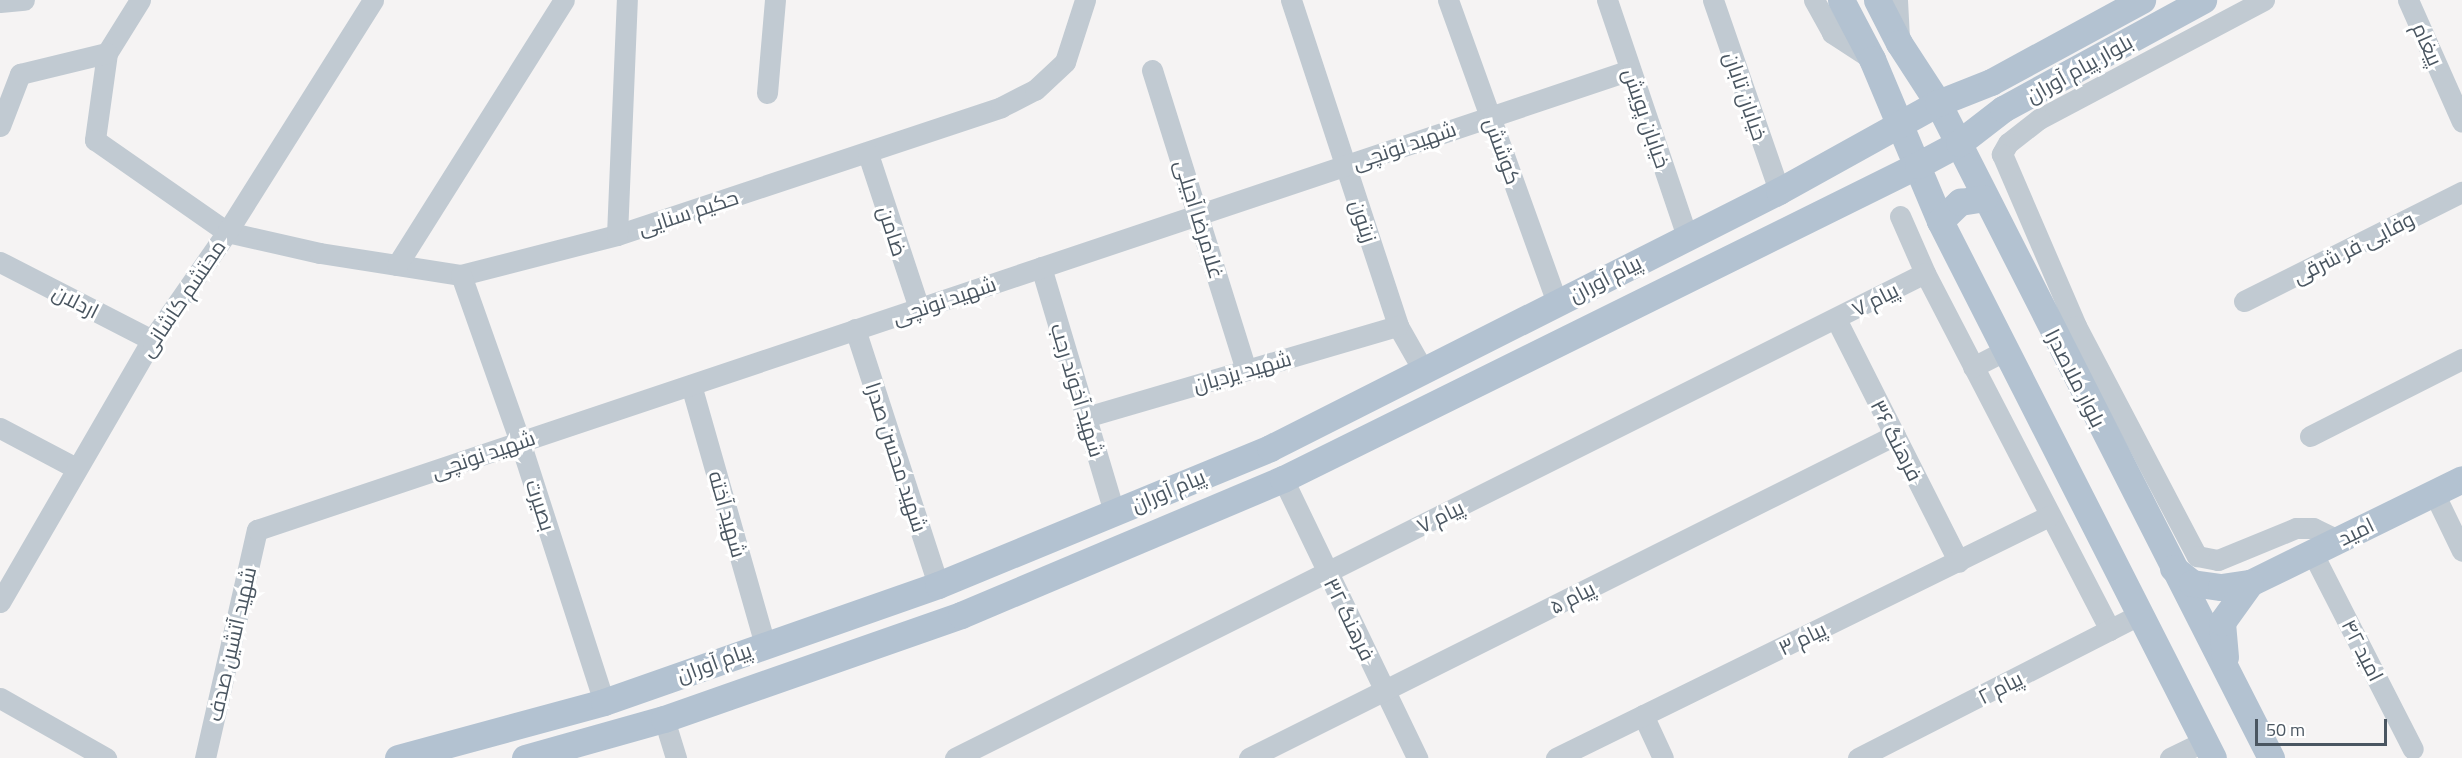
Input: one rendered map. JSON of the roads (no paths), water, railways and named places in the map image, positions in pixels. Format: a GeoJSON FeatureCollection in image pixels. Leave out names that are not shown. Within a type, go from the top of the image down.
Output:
{"type":"FeatureCollection","features":[{"type":"Feature","properties":{"kind":"main road"},"geometry":{"type":"LineString","coordinates":[[1840,0],[1872,59],[1940,220],[2209,749]]}},
{"type":"Feature","properties":{"kind":"main road","name":"بلوار ملاصدرا"},"geometry":{"type":"LineString","coordinates":[[1877,0],[1899,43],[1938,103],[1959,143],[1984,198],[2172,567],[2230,673],[2271,758]]}},
{"type":"Feature","properties":{"kind":"main road","name":"بلوار پیام آوران"},"geometry":{"type":"LineString","coordinates":[[1898,124],[1938,103],[1991,82],[2142,0]]}},
{"type":"Feature","properties":{"kind":"main road","name":"بلوار پیام آوران"},"geometry":{"type":"LineString","coordinates":[[1959,143],[2003,109],[2203,0]]}},
{"type":"Feature","properties":{"kind":"main road"},"geometry":{"type":"LineString","coordinates":[[1872,59],[1888,65],[1896,60],[1899,43]]}},
{"type":"Feature","properties":{"kind":"main road"},"geometry":{"type":"LineString","coordinates":[[1991,82],[1990,104],[2003,109]]}},
{"type":"Feature","properties":{"kind":"main road","name":"پیام آوران"},"geometry":{"type":"LineString","coordinates":[[398,758],[604,702],[938,585],[1270,448],[1779,191],[1841,159],[1898,124]]}},
{"type":"Feature","properties":{"kind":"main road","name":"پیام آوران"},"geometry":{"type":"LineString","coordinates":[[525,758],[664,719],[960,615],[1283,479],[1858,191],[1918,165],[1959,143]]}},
{"type":"Feature","properties":{"kind":"main road"},"geometry":{"type":"LineString","coordinates":[[1841,159],[1853,161],[1861,169],[1863,180],[1858,191]]}},
{"type":"Feature","properties":{"kind":"main road"},"geometry":{"type":"LineString","coordinates":[[1940,220],[1960,202],[1984,198]]}},
{"type":"Feature","properties":{"kind":"main road","name":"امید"},"geometry":{"type":"LineString","coordinates":[[2172,567],[2192,584],[2221,587],[2250,583],[2462,479]]}},
{"type":"Feature","properties":{"kind":"main road","name":"امید"},"geometry":{"type":"LineString","coordinates":[[2230,673],[2222,645],[2222,622],[2250,583]]}},
{"type":"Feature","properties":{"kind":"main road"},"geometry":{"type":"LineString","coordinates":[[857,613],[869,646]]}},
{"type":"Feature","properties":{"kind":"street"},"geometry":{"type":"LineString","coordinates":[[0,2],[24,0]]}},
{"type":"Feature","properties":{"kind":"street"},"geometry":{"type":"LineString","coordinates":[[140,0],[107,52],[95,140],[227,232]]}},
{"type":"Feature","properties":{"kind":"street","name":"محتشم کاشانی"},"geometry":{"type":"LineString","coordinates":[[0,602],[152,340],[227,232],[372,0]]}},
{"type":"Feature","properties":{"kind":"street"},"geometry":{"type":"LineString","coordinates":[[397,265],[564,0]]}},
{"type":"Feature","properties":{"kind":"street"},"geometry":{"type":"LineString","coordinates":[[616,235],[627,0]]}},
{"type":"Feature","properties":{"kind":"street"},"geometry":{"type":"LineString","coordinates":[[767,93],[775,0]]}},
{"type":"Feature","properties":{"kind":"street","name":"حکیم سنایی"},"geometry":{"type":"LineString","coordinates":[[227,232],[320,254],[461,275],[616,235],[868,154],[1001,107],[1035,90],[1065,62],[1085,0]]}},
{"type":"Feature","properties":{"kind":"street","name":"زیتون"},"geometry":{"type":"LineString","coordinates":[[1291,0],[1398,326],[1423,370]]}},
{"type":"Feature","properties":{"kind":"street","name":"کوشش"},"geometry":{"type":"LineString","coordinates":[[1448,0],[1557,302]]}},
{"type":"Feature","properties":{"kind":"street","name":"خیابان پویش"},"geometry":{"type":"LineString","coordinates":[[1607,0],[1687,237]]}},
{"type":"Feature","properties":{"kind":"street","name":"خیابان تابان"},"geometry":{"type":"LineString","coordinates":[[1713,0],[1779,191]]}},
{"type":"Feature","properties":{"kind":"street"},"geometry":{"type":"LineString","coordinates":[[1814,0],[1832,33],[1872,59]]}},
{"type":"Feature","properties":{"kind":"street"},"geometry":{"type":"LineString","coordinates":[[1897,0],[1899,43]]}},
{"type":"Feature","properties":{"kind":"street"},"geometry":{"type":"LineString","coordinates":[[2264,0],[2039,119],[2008,142],[2002,153],[2076,326],[2197,556],[2218,560],[2296,528],[2313,528],[2338,540]]}},
{"type":"Feature","properties":{"kind":"street","name":"پیغام"},"geometry":{"type":"LineString","coordinates":[[2408,0],[2462,122]]}},
{"type":"Feature","properties":{"kind":"street"},"geometry":{"type":"LineString","coordinates":[[0,126],[20,74],[107,52]]}},
{"type":"Feature","properties":{"kind":"street","name":"غلامرضا آجیلی"},"geometry":{"type":"LineString","coordinates":[[1152,69],[1200,214],[1246,370]]}},
{"type":"Feature","properties":{"kind":"street","name":"شهید نونچی"},"geometry":{"type":"LineString","coordinates":[[257,530],[1630,69]]}},
{"type":"Feature","properties":{"kind":"street","name":"ضامن"},"geometry":{"type":"LineString","coordinates":[[868,154],[918,308]]}},
{"type":"Feature","properties":{"kind":"street","name":"وفایی فر شرقی"},"geometry":{"type":"LineString","coordinates":[[2244,301],[2462,192]]}},
{"type":"Feature","properties":{"kind":"street"},"geometry":{"type":"LineString","coordinates":[[1900,216],[1925,273],[2110,630]]}},
{"type":"Feature","properties":{"kind":"street","name":"اردلان"},"geometry":{"type":"LineString","coordinates":[[0,262],[152,340]]}},
{"type":"Feature","properties":{"kind":"street","name":"شهید آخوند رجب"},"geometry":{"type":"LineString","coordinates":[[1041,267],[1114,512]]}},
{"type":"Feature","properties":{"kind":"street","name":"پیام ۷"},"geometry":{"type":"LineString","coordinates":[[955,758],[1925,273]]}},
{"type":"Feature","properties":{"kind":"street","name":"بصیرت"},"geometry":{"type":"LineString","coordinates":[[461,275],[520,442],[604,702]]}},
{"type":"Feature","properties":{"kind":"street"},"geometry":{"type":"LineString","coordinates":[[2032,292],[2076,326]]}},
{"type":"Feature","properties":{"kind":"street","name":"فرهنگ ۳۶"},"geometry":{"type":"LineString","coordinates":[[1836,319],[1959,561]]}},
{"type":"Feature","properties":{"kind":"street","name":"شهید یزدیان"},"geometry":{"type":"LineString","coordinates":[[1086,417],[1398,326]]}},
{"type":"Feature","properties":{"kind":"street","name":"شهید محسن صدرا"},"geometry":{"type":"LineString","coordinates":[[855,329],[938,585]]}},
{"type":"Feature","properties":{"kind":"street"},"geometry":{"type":"LineString","coordinates":[[1973,367],[2006,350]]}},
{"type":"Feature","properties":{"kind":"street"},"geometry":{"type":"LineString","coordinates":[[2310,436],[2462,359]]}},
{"type":"Feature","properties":{"kind":"street","name":"شهید آخته"},"geometry":{"type":"LineString","coordinates":[[691,385],[765,644]]}},
{"type":"Feature","properties":{"kind":"street"},"geometry":{"type":"LineString","coordinates":[[0,428],[76,468]]}},
{"type":"Feature","properties":{"kind":"street","name":"پیام ۵"},"geometry":{"type":"LineString","coordinates":[[1249,758],[1895,435]]}},
{"type":"Feature","properties":{"kind":"street","name":"فرهنگ ۳۲"},"geometry":{"type":"LineString","coordinates":[[1283,479],[1417,758]]}},
{"type":"Feature","properties":{"kind":"street"},"geometry":{"type":"LineString","coordinates":[[2434,493],[2462,551]]}},
{"type":"Feature","properties":{"kind":"street","name":"پیام ۳"},"geometry":{"type":"LineString","coordinates":[[1556,758],[2049,516]]}},
{"type":"Feature","properties":{"kind":"street","name":"شهید آتشین صدف"},"geometry":{"type":"LineString","coordinates":[[205,758],[257,530]]}},
{"type":"Feature","properties":{"kind":"street","name":"امید ۴۲"},"geometry":{"type":"LineString","coordinates":[[2312,552],[2413,749]]}},
{"type":"Feature","properties":{"kind":"street","name":"پیام ۲"},"geometry":{"type":"LineString","coordinates":[[1858,758],[2141,614]]}},
{"type":"Feature","properties":{"kind":"street"},"geometry":{"type":"LineString","coordinates":[[0,698],[106,758]]}},
{"type":"Feature","properties":{"kind":"street"},"geometry":{"type":"LineString","coordinates":[[1643,715],[1663,758]]}},
{"type":"Feature","properties":{"kind":"street"},"geometry":{"type":"LineString","coordinates":[[664,719],[676,758]]}},
{"type":"Feature","properties":{"kind":"street"},"geometry":{"type":"LineString","coordinates":[[2170,758],[2209,749]]}}]}
